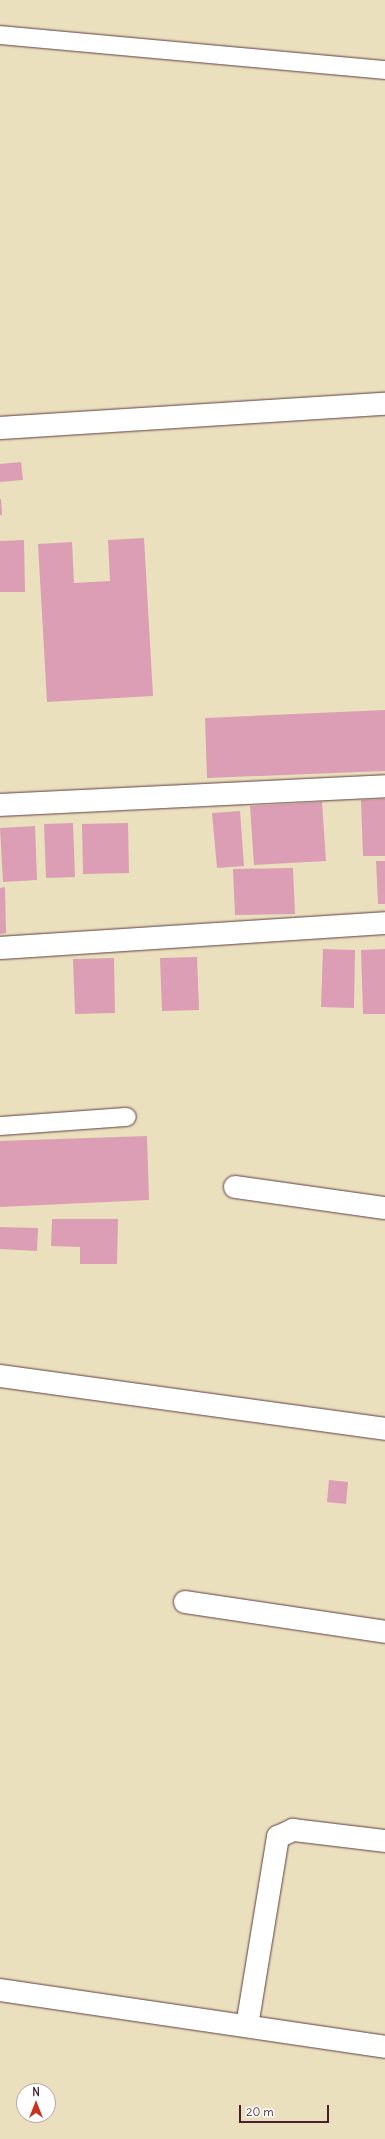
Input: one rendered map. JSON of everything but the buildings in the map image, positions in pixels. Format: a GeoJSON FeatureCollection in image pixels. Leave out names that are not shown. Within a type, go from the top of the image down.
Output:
{"type":"FeatureCollection","features":[{"type":"Feature","properties":{"kind":"street"},"geometry":{"type":"LineString","coordinates":[[0,428],[385,404]]}},
{"type":"Feature","properties":{"kind":"street"},"geometry":{"type":"LineString","coordinates":[[0,805],[385,786]]}},
{"type":"Feature","properties":{"kind":"street"},"geometry":{"type":"LineString","coordinates":[[0,948],[385,923]]}},
{"type":"Feature","properties":{"kind":"street"},"geometry":{"type":"LineString","coordinates":[[235,1187],[385,1208]]}},
{"type":"Feature","properties":{"kind":"street"},"geometry":{"type":"LineString","coordinates":[[0,1376],[385,1429]]}},
{"type":"Feature","properties":{"kind":"street"},"geometry":{"type":"LineString","coordinates":[[185,1602],[385,1632]]}},
{"type":"Feature","properties":{"kind":"street"},"geometry":{"type":"LineString","coordinates":[[247,2026],[278,1837],[293,1830],[385,1841]]}},
{"type":"Feature","properties":{"kind":"street"},"geometry":{"type":"LineString","coordinates":[[0,1990],[385,2047]]}},
{"type":"Feature","properties":{"kind":"lane"},"geometry":{"type":"LineString","coordinates":[[0,35],[385,70]]}},
{"type":"Feature","properties":{"kind":"lane"},"geometry":{"type":"LineString","coordinates":[[0,1126],[127,1118]]}}]}
